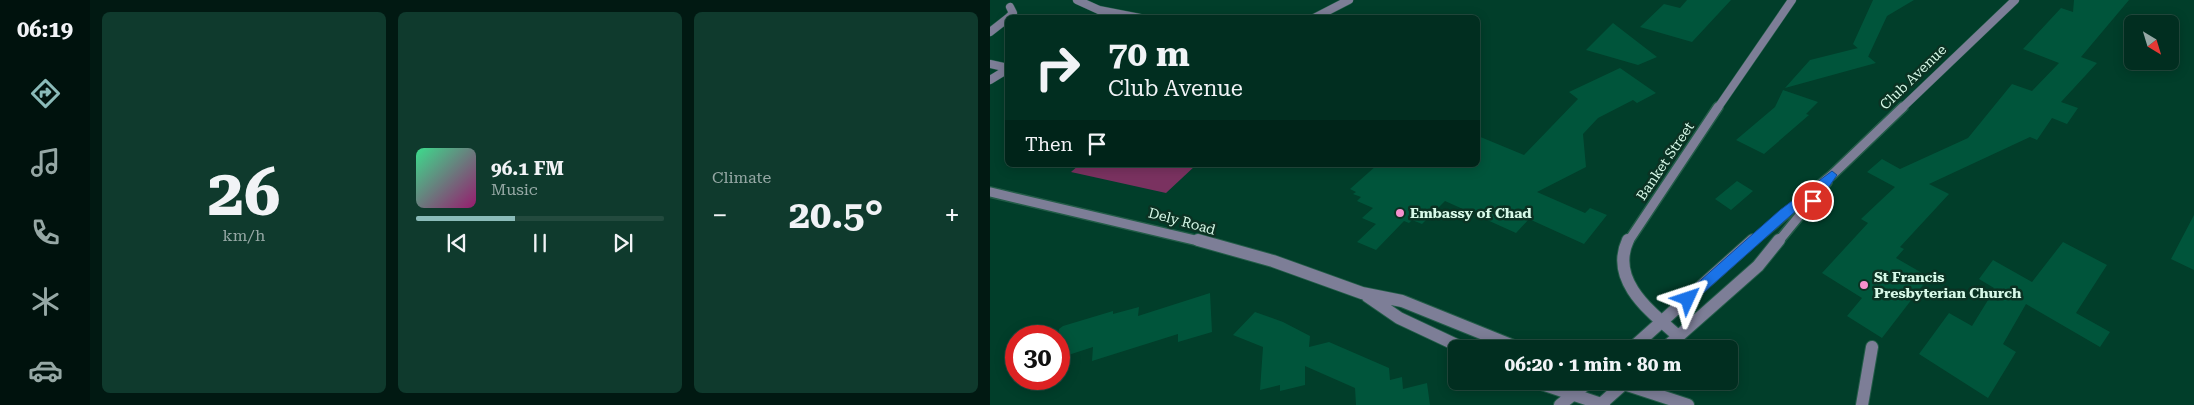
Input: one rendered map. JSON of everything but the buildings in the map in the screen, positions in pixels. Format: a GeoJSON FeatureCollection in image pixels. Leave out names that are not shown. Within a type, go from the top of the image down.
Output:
{"type":"FeatureCollection","features":[{"type":"Feature","properties":{"kind":"street"},"geometry":{"type":"LineString","coordinates":[[1077,0],[1099,10],[1125,15]]}},
{"type":"Feature","properties":{"kind":"street"},"geometry":{"type":"LineString","coordinates":[[1320,15],[1349,0]]}},
{"type":"Feature","properties":{"kind":"street","name":"Banket Street"},"geometry":{"type":"LineString","coordinates":[[1678,336],[1636,295],[1625,277],[1622,265],[1628,240],[1792,0]]}},
{"type":"Feature","properties":{"kind":"street","name":"Club Avenue"},"geometry":{"type":"LineString","coordinates":[[1641,340],[1784,213],[1832,175],[2015,0]]}},
{"type":"Feature","properties":{"kind":"street"},"geometry":{"type":"LineString","coordinates":[[1010,7],[1012,13],[1010,15]]}},
{"type":"Feature","properties":{"kind":"street"},"geometry":{"type":"LineString","coordinates":[[1092,15],[1099,10]]}},
{"type":"Feature","properties":{"kind":"street"},"geometry":{"type":"LineString","coordinates":[[990,32],[1005,20]]}},
{"type":"Feature","properties":{"kind":"street"},"geometry":{"type":"LineString","coordinates":[[990,64],[1005,67]]}},
{"type":"Feature","properties":{"kind":"street"},"geometry":{"type":"LineString","coordinates":[[990,80],[1005,70]]}},
{"type":"Feature","properties":{"kind":"street","name":"Club Avenue"},"geometry":{"type":"LineString","coordinates":[[1674,340],[1758,266],[1820,193],[1832,175]]}},
{"type":"Feature","properties":{"kind":"street","name":"Dely Road"},"geometry":{"type":"LineString","coordinates":[[990,192],[1160,230],[1273,261],[1362,293],[1402,301],[1500,340]]}},
{"type":"Feature","properties":{"kind":"street","name":"Dely Road"},"geometry":{"type":"LineString","coordinates":[[1362,293],[1399,318],[1448,341]]}},
{"type":"Feature","properties":{"kind":"street"},"geometry":{"type":"LineString","coordinates":[[1862,405],[1872,347]]}},
{"type":"Feature","properties":{"kind":"street"},"geometry":{"type":"LineString","coordinates":[[1557,390],[1601,405],[1615,390]]}},
{"type":"Feature","properties":{"kind":"street"},"geometry":{"type":"LineString","coordinates":[[1560,405],[1578,390]]}},
{"type":"Feature","properties":{"kind":"street"},"geometry":{"type":"LineString","coordinates":[[1645,390],[1688,405]]}},
{"type":"Feature","properties":{"kind":"shaded area"},"geometry":{"type":"Polygon","coordinates":[[[1077,167],[1194,167],[1166,193],[1071,172],[1077,167]]]}},
{"type":"Feature","properties":{"kind":"place","name":"Embassy of Chad"},"geometry":{"type":"Point","coordinates":[1400,213]}},
{"type":"Feature","properties":{"kind":"place","name":"St Francis Presbyterian Church"},"geometry":{"type":"Point","coordinates":[1864,285]}},
{"type":"Feature","properties":{"kind":"route"},"geometry":{"type":"LineString","coordinates":[[1688,299],[1784,213],[1832,175],[1813,201]]}}]}
